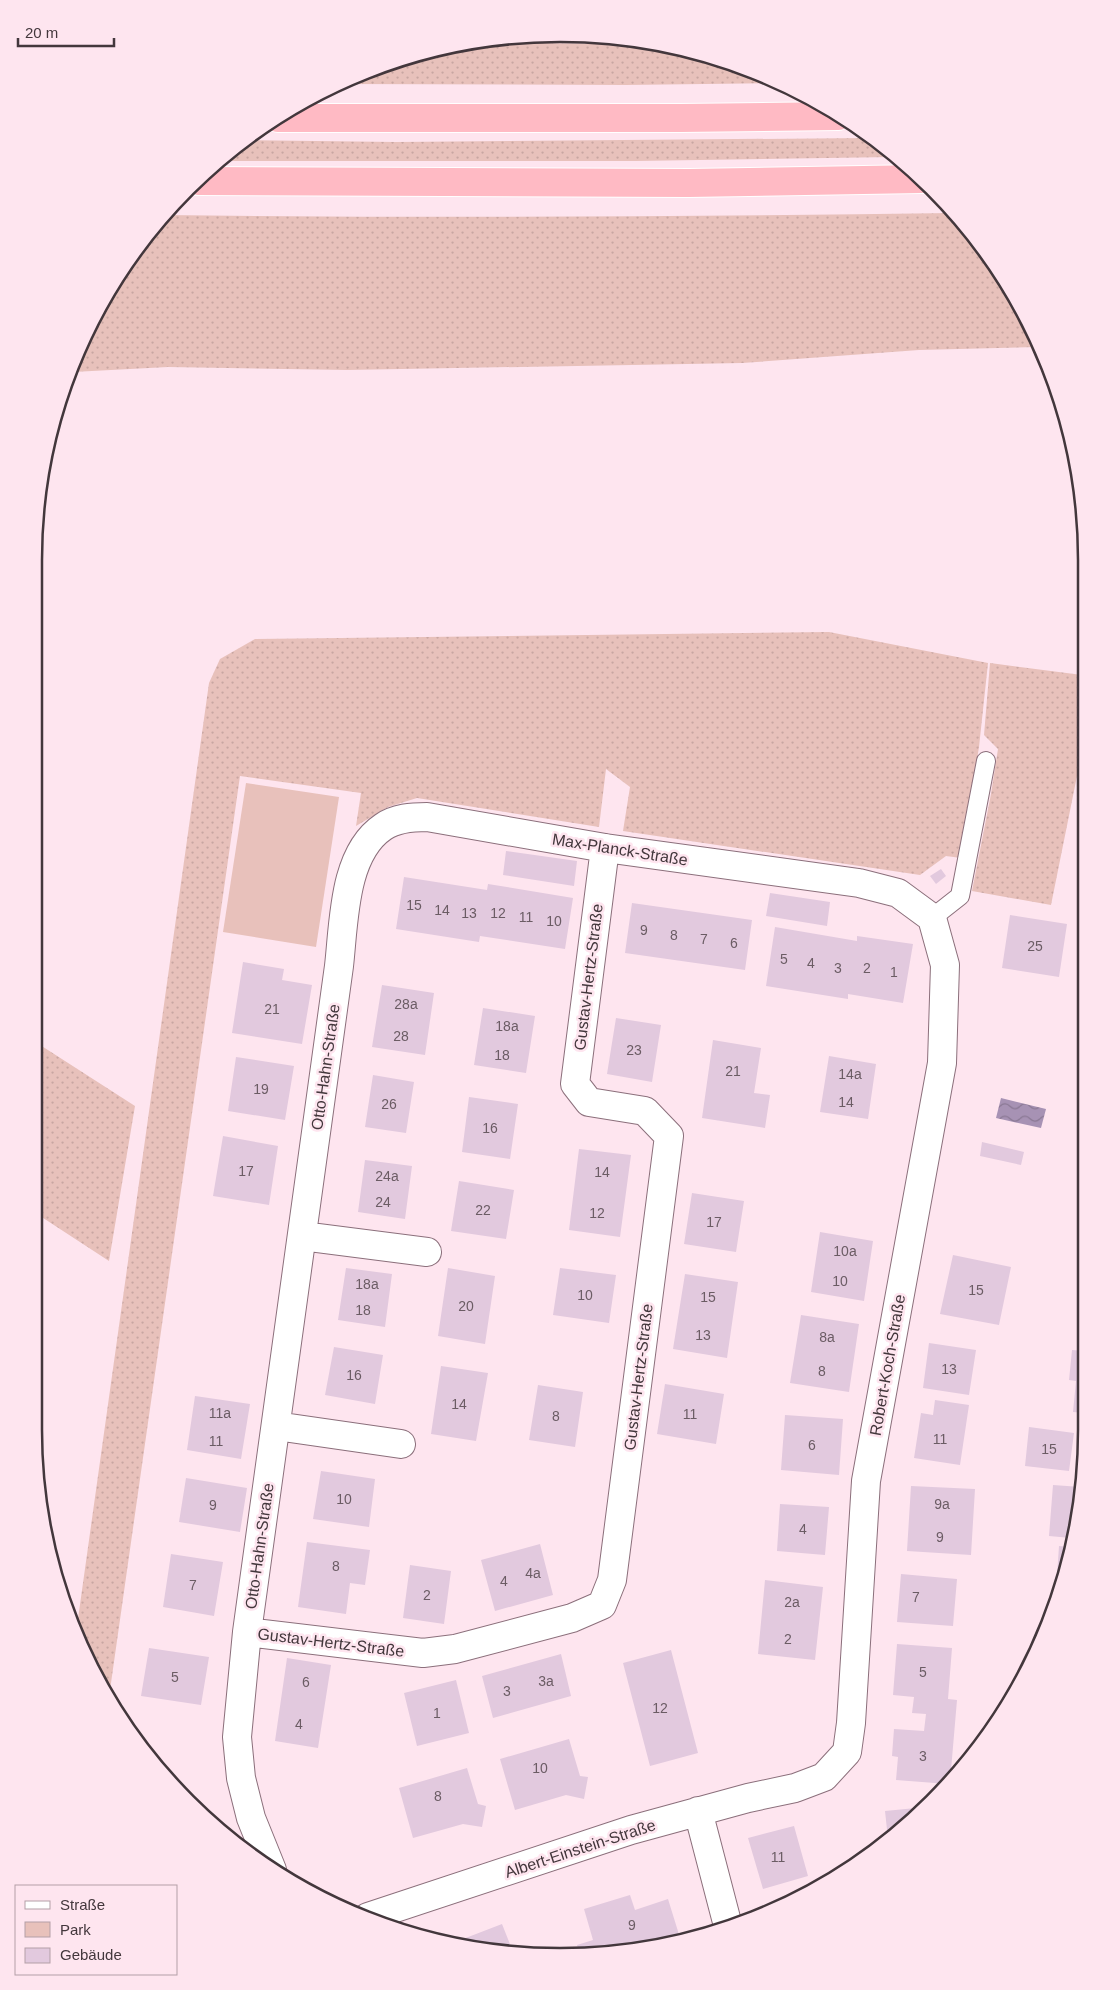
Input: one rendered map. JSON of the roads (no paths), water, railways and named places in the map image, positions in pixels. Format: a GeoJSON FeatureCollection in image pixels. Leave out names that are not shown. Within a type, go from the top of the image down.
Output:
{"type":"FeatureCollection","features":[{"type":"Feature","properties":{"kind":"highway"},"geometry":{"type":"LineString","coordinates":[[291,118],[826,116]]}},
{"type":"Feature","properties":{"kind":"highway"},"geometry":{"type":"LineString","coordinates":[[208,181],[689,183],[910,179]]}},
{"type":"Feature","properties":{"kind":"street","name":"Max-Planck-Straße"},"geometry":{"type":"LineString","coordinates":[[347,897],[355,864],[368,840],[384,826],[405,818],[428,817],[605,848],[860,883],[898,893],[932,918]]}},
{"type":"Feature","properties":{"kind":"street","name":"Gustav-Hertz-Straße"},"geometry":{"type":"LineString","coordinates":[[247,1632],[423,1653],[455,1649],[572,1618],[602,1605],[612,1580],[669,1136],[645,1111],[589,1102],[575,1084],[605,848]]}},
{"type":"Feature","properties":{"kind":"street","name":"Otto-Hahn-Straße"},"geometry":{"type":"LineString","coordinates":[[266,1856],[251,1818],[240,1770],[237,1737],[247,1632],[347,897]]}},
{"type":"Feature","properties":{"kind":"street","name":"Robert-Koch-Straße"},"geometry":{"type":"LineString","coordinates":[[795,1788],[824,1777],[847,1752],[851,1723],[866,1481],[942,1063],[945,965],[932,918]]}},
{"type":"Feature","properties":{"kind":"street"},"geometry":{"type":"LineString","coordinates":[[302,1236],[427,1252]]}},
{"type":"Feature","properties":{"kind":"street"},"geometry":{"type":"LineString","coordinates":[[276,1426],[401,1444]]}},
{"type":"Feature","properties":{"kind":"street","name":"Albert-Einstein-Straße"},"geometry":{"type":"LineString","coordinates":[[378,1914],[631,1830],[748,1798],[795,1788]]}},
{"type":"Feature","properties":{"kind":"street"},"geometry":{"type":"LineString","coordinates":[[698,1811],[726,1920]]}},
{"type":"Feature","properties":{"kind":"lane"},"geometry":{"type":"LineString","coordinates":[[932,918],[960,896],[986,761]]}},
{"type":"Feature","properties":{"kind":"water"},"geometry":{"type":"Polygon","coordinates":[[[1001,1098],[1046,1109],[1041,1128],[996,1118],[1001,1098]]]}}]}
